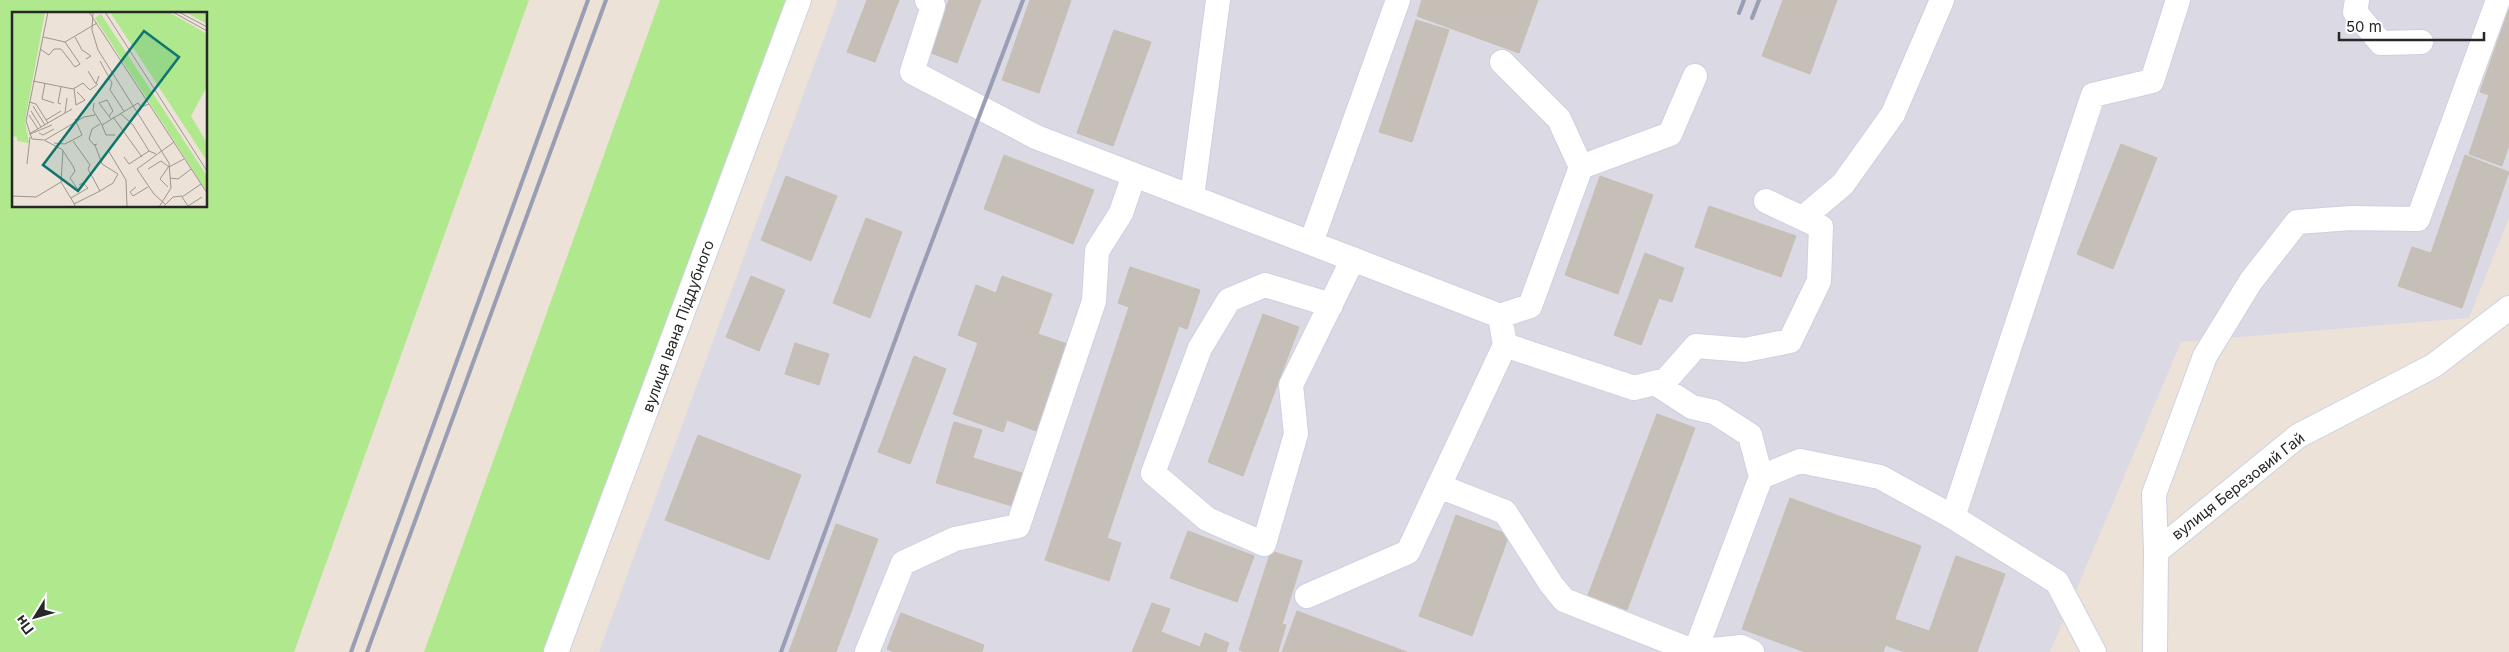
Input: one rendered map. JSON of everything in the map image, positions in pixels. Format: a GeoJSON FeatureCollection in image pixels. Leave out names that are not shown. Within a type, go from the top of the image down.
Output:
{"type":"FeatureCollection","features":[{"type":"Feature","properties":{"kind":"street","name":"вулиця Івана Піддубного"},"geometry":{"type":"LineString","coordinates":[[556,652],[799,0]]}},
{"type":"Feature","properties":{"kind":"street"},"geometry":{"type":"LineString","coordinates":[[927,0],[933,6],[912,72],[1036,137],[1500,316],[1530,306],[1581,167],[1559,119],[1502,62]]}},
{"type":"Feature","properties":{"kind":"street"},"geometry":{"type":"LineString","coordinates":[[1192,197],[1218,0]]}},
{"type":"Feature","properties":{"kind":"street"},"geometry":{"type":"LineString","coordinates":[[1311,243],[1398,0]]}},
{"type":"Feature","properties":{"kind":"street"},"geometry":{"type":"LineString","coordinates":[[1804,218],[1843,184],[1892,114],[1942,0]]}},
{"type":"Feature","properties":{"kind":"street"},"geometry":{"type":"LineString","coordinates":[[1953,517],[2093,95],[2152,81],[2178,0]]}},
{"type":"Feature","properties":{"kind":"street"},"geometry":{"type":"LineString","coordinates":[[2356,0],[2355,12],[2381,43],[2421,42]]}},
{"type":"Feature","properties":{"kind":"street"},"geometry":{"type":"LineString","coordinates":[[2155,652],[2156,552],[2154,494],[2178,424],[2205,356],[2251,281],[2297,222],[2351,218],[2418,219],[2498,0]]}},
{"type":"Feature","properties":{"kind":"street"},"geometry":{"type":"LineString","coordinates":[[1581,167],[1670,134],[1695,76]]}},
{"type":"Feature","properties":{"kind":"street"},"geometry":{"type":"LineString","coordinates":[[867,652],[903,563],[955,539],[1018,526],[1094,301],[1097,250],[1121,213],[1134,175]]}},
{"type":"Feature","properties":{"kind":"street"},"geometry":{"type":"LineString","coordinates":[[1505,345],[1634,388],[1666,380],[1696,346],[1745,350],[1790,341],[1819,281],[1821,227],[1766,201]]}},
{"type":"Feature","properties":{"kind":"street"},"geometry":{"type":"LineString","coordinates":[[1330,304],[1265,285],[1230,300],[1200,348],[1153,473],[1207,519],[1264,544],[1296,434],[1291,385],[1353,259]]}},
{"type":"Feature","properties":{"kind":"street","name":"вулиця Березовий Гай"},"geometry":{"type":"LineString","coordinates":[[2156,552],[2298,436],[2433,366],[2509,308]]}},
{"type":"Feature","properties":{"kind":"street"},"geometry":{"type":"LineString","coordinates":[[1307,596],[1408,552],[1505,345],[1500,316]]}},
{"type":"Feature","properties":{"kind":"street"},"geometry":{"type":"LineString","coordinates":[[1655,382],[1692,407],[1714,412],[1750,435],[1761,477],[1695,652]]}},
{"type":"Feature","properties":{"kind":"street"},"geometry":{"type":"LineString","coordinates":[[1761,477],[1800,461],[1880,477],[1953,517],[2057,582],[2094,652]]}},
{"type":"Feature","properties":{"kind":"street"},"geometry":{"type":"LineString","coordinates":[[1439,486],[1505,512],[1551,584],[1564,600],[1695,652],[1741,647],[1752,652]]}},
{"type":"Feature","properties":{"kind":"shaded area"},"geometry":{"type":"Polygon","coordinates":[[[838,0],[2509,0],[2509,218],[2469,318],[2181,342],[2050,652],[599,652],[838,0]]]}},
{"type":"Feature","properties":{"kind":"green space"},"geometry":{"type":"Polygon","coordinates":[[[0,0],[529,0],[294,652],[0,652],[0,0]]]}},
{"type":"Feature","properties":{"kind":"green space"},"geometry":{"type":"Polygon","coordinates":[[[660,0],[790,0],[552,652],[424,652],[660,0]]]}},
{"type":"Feature","properties":{"kind":"building"},"geometry":{"type":"Polygon","coordinates":[[[867,0],[899,0],[875,62],[847,52],[867,0]]]}},
{"type":"Feature","properties":{"kind":"building"},"geometry":{"type":"Polygon","coordinates":[[[949,0],[981,0],[957,63],[929,52],[949,0]]]}},
{"type":"Feature","properties":{"kind":"building"},"geometry":{"type":"Polygon","coordinates":[[[1030,0],[1071,0],[1039,93],[1002,80],[1030,0]]]}},
{"type":"Feature","properties":{"kind":"building"},"geometry":{"type":"Polygon","coordinates":[[[1422,0],[1538,0],[1519,53],[1417,16],[1422,0]]]}},
{"type":"Feature","properties":{"kind":"building"},"geometry":{"type":"Polygon","coordinates":[[[1783,0],[1837,0],[1810,74],[1762,56],[1783,0]]]}},
{"type":"Feature","properties":{"kind":"building"},"geometry":{"type":"Polygon","coordinates":[[[2509,9],[2509,145],[2502,166],[2469,154],[2489,95],[2480,92],[2509,9]]]}},
{"type":"Feature","properties":{"kind":"building"},"geometry":{"type":"Polygon","coordinates":[[[1416,20],[1449,30],[1412,142],[1379,132],[1416,20]]]}},
{"type":"Feature","properties":{"kind":"building"},"geometry":{"type":"Polygon","coordinates":[[[1114,30],[1151,42],[1113,146],[1077,133],[1114,30]]]}},
{"type":"Feature","properties":{"kind":"building"},"geometry":{"type":"Polygon","coordinates":[[[2121,144],[2157,158],[2113,269],[2077,254],[2121,144]]]}},
{"type":"Feature","properties":{"kind":"building"},"geometry":{"type":"Polygon","coordinates":[[[1004,155],[1094,190],[1073,244],[984,209],[1004,155]]]}},
{"type":"Feature","properties":{"kind":"building"},"geometry":{"type":"Polygon","coordinates":[[[2465,155],[2509,172],[2462,308],[2398,286],[2412,247],[2431,253],[2465,155]]]}},
{"type":"Feature","properties":{"kind":"building"},"geometry":{"type":"Polygon","coordinates":[[[786,176],[837,196],[811,261],[761,240],[786,176]]]}},
{"type":"Feature","properties":{"kind":"building"},"geometry":{"type":"Polygon","coordinates":[[[1600,176],[1653,195],[1618,294],[1565,275],[1600,176]]]}},
{"type":"Feature","properties":{"kind":"building"},"geometry":{"type":"Polygon","coordinates":[[[1709,206],[1796,236],[1781,277],[1695,247],[1709,206]]]}},
{"type":"Feature","properties":{"kind":"building"},"geometry":{"type":"Polygon","coordinates":[[[866,218],[902,232],[870,318],[833,303],[866,218]]]}},
{"type":"Feature","properties":{"kind":"building"},"geometry":{"type":"Polygon","coordinates":[[[1645,253],[1684,268],[1672,302],[1659,298],[1641,345],[1614,335],[1645,253]]]}},
{"type":"Feature","properties":{"kind":"building"},"geometry":{"type":"Polygon","coordinates":[[[1130,267],[1200,290],[1187,329],[1179,326],[1107,538],[1121,543],[1109,581],[1045,560],[1129,307],[1118,303],[1130,267]]]}},
{"type":"Feature","properties":{"kind":"building"},"geometry":{"type":"Polygon","coordinates":[[[751,276],[785,290],[759,351],[726,337],[751,276]]]}},
{"type":"Feature","properties":{"kind":"building"},"geometry":{"type":"Polygon","coordinates":[[[1002,276],[1052,294],[1038,334],[1067,344],[1036,431],[1007,420],[1003,432],[953,414],[978,343],[958,335],[976,285],[996,293],[1002,276]]]}},
{"type":"Feature","properties":{"kind":"building"},"geometry":{"type":"Polygon","coordinates":[[[1263,314],[1299,327],[1243,476],[1208,462],[1263,314]]]}},
{"type":"Feature","properties":{"kind":"building"},"geometry":{"type":"Polygon","coordinates":[[[795,343],[829,354],[819,385],[785,374],[795,343]]]}},
{"type":"Feature","properties":{"kind":"building"},"geometry":{"type":"Polygon","coordinates":[[[914,356],[946,369],[910,464],[878,452],[914,356]]]}},
{"type":"Feature","properties":{"kind":"building"},"geometry":{"type":"Polygon","coordinates":[[[1657,414],[1695,428],[1627,610],[1588,595],[1657,414]]]}},
{"type":"Feature","properties":{"kind":"building"},"geometry":{"type":"Polygon","coordinates":[[[954,422],[982,430],[973,458],[1022,473],[1012,506],[936,483],[954,422]]]}},
{"type":"Feature","properties":{"kind":"building"},"geometry":{"type":"Polygon","coordinates":[[[698,435],[801,475],[769,560],[665,520],[698,435]]]}},
{"type":"Feature","properties":{"kind":"building"},"geometry":{"type":"Polygon","coordinates":[[[1790,498],[1921,546],[1883,652],[1805,652],[1742,629],[1790,498]]]}},
{"type":"Feature","properties":{"kind":"building"},"geometry":{"type":"Polygon","coordinates":[[[1456,515],[1509,535],[1472,636],[1419,616],[1456,515]]]}},
{"type":"Feature","properties":{"kind":"building"},"geometry":{"type":"Polygon","coordinates":[[[836,524],[878,539],[836,652],[789,652],[836,524]]]}},
{"type":"Feature","properties":{"kind":"building"},"geometry":{"type":"Polygon","coordinates":[[[1188,531],[1254,556],[1237,602],[1170,578],[1188,531]]]}},
{"type":"Feature","properties":{"kind":"building"},"geometry":{"type":"Polygon","coordinates":[[[1271,551],[1302,561],[1282,624],[1286,625],[1278,652],[1244,652],[1239,650],[1271,551]]]}},
{"type":"Feature","properties":{"kind":"building"},"geometry":{"type":"Polygon","coordinates":[[[1956,556],[2005,574],[1977,652],[1922,652],[1956,556]]]}},
{"type":"Feature","properties":{"kind":"building"},"geometry":{"type":"Polygon","coordinates":[[[1152,603],[1170,609],[1161,632],[1200,647],[1205,633],[1229,643],[1226,652],[1132,652],[1152,603]]]}},
{"type":"Feature","properties":{"kind":"building"},"geometry":{"type":"Polygon","coordinates":[[[1297,611],[1407,652],[1282,652],[1297,611]]]}},
{"type":"Feature","properties":{"kind":"building"},"geometry":{"type":"Polygon","coordinates":[[[901,613],[984,645],[982,652],[894,652],[887,649],[901,613]]]}},
{"type":"Feature","properties":{"kind":"building"},"geometry":{"type":"Polygon","coordinates":[[[1894,619],[1929,631],[1922,652],[1905,652],[1885,645],[1894,619]]]}},
{"type":"Feature","properties":{"kind":"railway"},"geometry":{"type":"LineString","coordinates":[[351,652],[588,0]]}},
{"type":"Feature","properties":{"kind":"railway"},"geometry":{"type":"LineString","coordinates":[[367,652],[606,0]]}},
{"type":"Feature","properties":{"kind":"railway"},"geometry":{"type":"LineString","coordinates":[[781,652],[911,297],[1023,0]]}},
{"type":"Feature","properties":{"kind":"railway"},"geometry":{"type":"LineString","coordinates":[[1739,13],[1744,0]]}},
{"type":"Feature","properties":{"kind":"railway"},"geometry":{"type":"LineString","coordinates":[[1752,18],[1759,0]]}}]}
